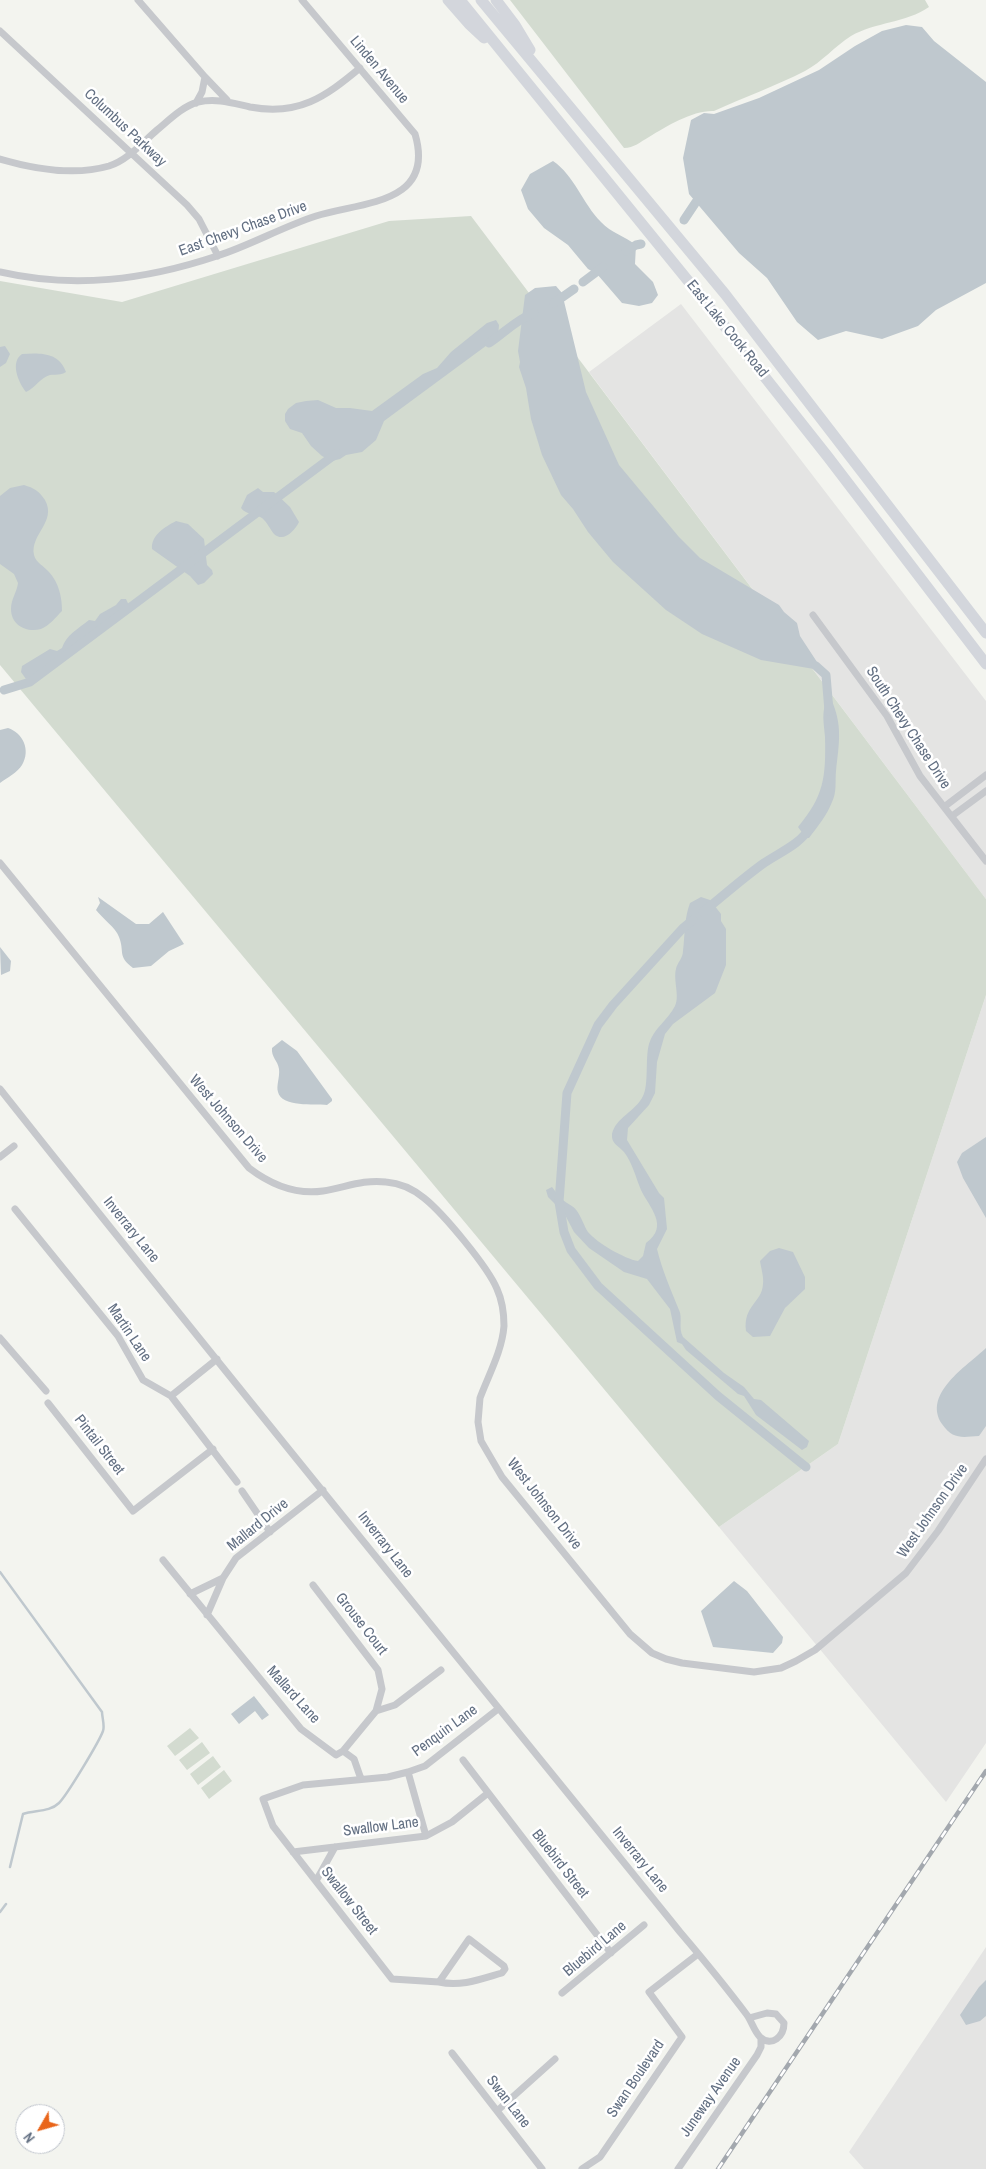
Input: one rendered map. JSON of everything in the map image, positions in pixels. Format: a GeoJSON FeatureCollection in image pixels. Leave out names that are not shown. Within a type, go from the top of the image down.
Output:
{"type":"FeatureCollection","features":[{"type":"Feature","properties":{"kind":"main road"},"geometry":{"type":"LineString","coordinates":[[448,0],[468,24],[510,60]]}},
{"type":"Feature","properties":{"kind":"main road","name":"East Lake Cook Road"},"geometry":{"type":"LineString","coordinates":[[460,0],[774,388],[986,664]]}},
{"type":"Feature","properties":{"kind":"main road","name":"East Lake Cook Road"},"geometry":{"type":"LineString","coordinates":[[481,0],[725,294],[986,633]]}},
{"type":"Feature","properties":{"kind":"main road"},"geometry":{"type":"LineString","coordinates":[[496,0],[515,25],[548,82]]}},
{"type":"Feature","properties":{"kind":"main road"},"geometry":{"type":"LineString","coordinates":[[774,388],[789,376]]}},
{"type":"Feature","properties":{"kind":"street"},"geometry":{"type":"LineString","coordinates":[[138,0],[227,100]]}},
{"type":"Feature","properties":{"kind":"street","name":"Linden Avenue"},"geometry":{"type":"LineString","coordinates":[[302,0],[415,134],[420,149],[417,164]]}},
{"type":"Feature","properties":{"kind":"street","name":"Columbus Parkway"},"geometry":{"type":"LineString","coordinates":[[0,31],[187,205],[199,219],[218,256]]}},
{"type":"Feature","properties":{"kind":"street"},"geometry":{"type":"LineString","coordinates":[[0,159],[42,169],[65,170],[110,166],[131,153],[178,113],[196,103],[227,100],[267,109],[297,107],[314,102],[333,90],[360,68]]}},
{"type":"Feature","properties":{"kind":"street"},"geometry":{"type":"LineString","coordinates":[[196,103],[202,92],[205,77]]}},
{"type":"Feature","properties":{"kind":"street","name":"East Chevy Chase Drive"},"geometry":{"type":"LineString","coordinates":[[0,272],[68,282],[150,274],[218,256],[316,216],[379,202],[394,196],[413,176],[417,164]]}},
{"type":"Feature","properties":{"kind":"street","name":"South Chevy Chase Drive"},"geometry":{"type":"LineString","coordinates":[[813,615],[887,716],[920,776],[944,807]]}},
{"type":"Feature","properties":{"kind":"street"},"geometry":{"type":"LineString","coordinates":[[986,775],[944,807],[986,861]]}},
{"type":"Feature","properties":{"kind":"street"},"geometry":{"type":"LineString","coordinates":[[952,816],[986,791]]}},
{"type":"Feature","properties":{"kind":"street","name":"West Johnson Drive"},"geometry":{"type":"LineString","coordinates":[[0,863],[249,1168],[272,1183],[284,1188],[310,1192],[323,1191],[361,1182],[392,1183],[409,1188],[434,1207],[492,1279],[498,1291],[502,1308],[504,1326],[501,1342],[478,1407],[481,1441],[502,1477],[630,1634],[652,1653],[682,1663],[754,1672],[781,1668],[815,1650],[906,1573],[938,1531],[986,1459]]}},
{"type":"Feature","properties":{"kind":"street","name":"Inverrary Lane"},"geometry":{"type":"LineString","coordinates":[[0,1089],[498,1709],[698,1954],[749,2018],[761,2038]]}},
{"type":"Feature","properties":{"kind":"street"},"geometry":{"type":"LineString","coordinates":[[0,1157],[14,1146]]}},
{"type":"Feature","properties":{"kind":"street","name":"Martin Lane"},"geometry":{"type":"LineString","coordinates":[[15,1209],[118,1336],[143,1380],[171,1396],[238,1482]]}},
{"type":"Feature","properties":{"kind":"street"},"geometry":{"type":"LineString","coordinates":[[0,1338],[46,1391]]}},
{"type":"Feature","properties":{"kind":"street"},"geometry":{"type":"LineString","coordinates":[[171,1396],[217,1359]]}},
{"type":"Feature","properties":{"kind":"street","name":"Pintail Street"},"geometry":{"type":"LineString","coordinates":[[48,1403],[133,1511],[213,1449]]}},
{"type":"Feature","properties":{"kind":"street","name":"Mallard Drive"},"geometry":{"type":"LineString","coordinates":[[207,1615],[224,1578],[236,1558],[324,1490]]}},
{"type":"Feature","properties":{"kind":"street"},"geometry":{"type":"LineString","coordinates":[[242,1491],[270,1532]]}},
{"type":"Feature","properties":{"kind":"street"},"geometry":{"type":"LineString","coordinates":[[163,1560],[207,1615]]}},
{"type":"Feature","properties":{"kind":"street"},"geometry":{"type":"LineString","coordinates":[[190,1594],[224,1578]]}},
{"type":"Feature","properties":{"kind":"street","name":"Grouse Court"},"geometry":{"type":"LineString","coordinates":[[313,1585],[378,1670],[382,1689],[376,1711]]}},
{"type":"Feature","properties":{"kind":"street","name":"Mallard Lane"},"geometry":{"type":"LineString","coordinates":[[207,1615],[301,1729],[336,1755],[343,1751]]}},
{"type":"Feature","properties":{"kind":"street"},"geometry":{"type":"LineString","coordinates":[[361,1779],[354,1759],[343,1751],[376,1711],[395,1705],[442,1670]]}},
{"type":"Feature","properties":{"kind":"street","name":"Penquin Lane"},"geometry":{"type":"LineString","coordinates":[[263,1800],[303,1785],[408,1772],[425,1766],[498,1709]]}},
{"type":"Feature","properties":{"kind":"street","name":"Bluebird Street"},"geometry":{"type":"LineString","coordinates":[[463,1760],[611,1953]]}},
{"type":"Feature","properties":{"kind":"street"},"geometry":{"type":"LineString","coordinates":[[408,1772],[426,1836]]}},
{"type":"Feature","properties":{"kind":"street","name":"Swallow Lane"},"geometry":{"type":"LineString","coordinates":[[293,1852],[426,1836],[452,1822],[488,1793]]}},
{"type":"Feature","properties":{"kind":"street","name":"Swallow Street"},"geometry":{"type":"LineString","coordinates":[[263,1800],[273,1826],[392,1979],[439,1982],[451,1985],[463,1984],[502,1973],[505,1969],[504,1966],[469,1939],[439,1982]]}},
{"type":"Feature","properties":{"kind":"street"},"geometry":{"type":"LineString","coordinates":[[316,1881],[335,1847]]}},
{"type":"Feature","properties":{"kind":"street","name":"Bluebird Lane"},"geometry":{"type":"LineString","coordinates":[[562,1993],[644,1926]]}},
{"type":"Feature","properties":{"kind":"street","name":"Swan Boulevard"},"geometry":{"type":"LineString","coordinates":[[582,2169],[600,2157],[682,2037],[649,1992],[698,1954]]}},
{"type":"Feature","properties":{"kind":"street"},"geometry":{"type":"LineString","coordinates":[[749,2018],[772,2012],[781,2018],[784,2028],[779,2038],[771,2041],[761,2038]]}},
{"type":"Feature","properties":{"kind":"street","name":"Juneway Avenue"},"geometry":{"type":"LineString","coordinates":[[678,2169],[757,2055],[761,2047],[761,2038]]}},
{"type":"Feature","properties":{"kind":"street","name":"Swan Lane"},"geometry":{"type":"LineString","coordinates":[[452,2053],[542,2169]]}},
{"type":"Feature","properties":{"kind":"street"},"geometry":{"type":"LineString","coordinates":[[497,2111],[555,2059]]}},
{"type":"Feature","properties":{"kind":"shaded area"},"geometry":{"type":"Polygon","coordinates":[[[510,0],[925,0],[929,7],[910,16],[860,31],[845,40],[823,59],[794,76],[714,111],[706,111],[689,116],[634,146],[624,148],[510,0]]]}},
{"type":"Feature","properties":{"kind":"shaded area"},"geometry":{"type":"Polygon","coordinates":[[[906,25],[922,27],[934,41],[986,82],[986,283],[936,310],[918,326],[882,339],[846,331],[818,340],[797,322],[767,278],[739,253],[689,194],[683,158],[691,120],[704,113],[714,114],[759,98],[819,70],[882,31],[906,25]]]}},
{"type":"Feature","properties":{"kind":"shaded area"},"geometry":{"type":"Polygon","coordinates":[[[553,161],[567,174],[601,222],[636,245],[635,264],[653,282],[658,295],[652,303],[639,306],[622,303],[597,274],[588,269],[568,245],[544,228],[528,209],[521,190],[530,174],[553,161]]]}},
{"type":"Feature","properties":{"kind":"shaded area"},"geometry":{"type":"Polygon","coordinates":[[[471,216],[986,899],[986,995],[838,1444],[719,1527],[0,665],[0,281],[122,302],[389,221],[471,216]]]}},
{"type":"Feature","properties":{"kind":"shaded area"},"geometry":{"type":"Polygon","coordinates":[[[556,286],[562,293],[586,392],[619,465],[679,537],[700,558],[779,605],[797,623],[800,636],[817,662],[814,669],[761,660],[702,634],[666,610],[613,562],[561,495],[542,455],[531,419],[526,388],[519,367],[518,351],[525,295],[535,288],[556,286]]]}},
{"type":"Feature","properties":{"kind":"shaded area"},"geometry":{"type":"Polygon","coordinates":[[[681,304],[986,701],[986,899],[589,372],[681,304]]]}},
{"type":"Feature","properties":{"kind":"shaded area"},"geometry":{"type":"Polygon","coordinates":[[[496,320],[499,325],[498,337],[384,421],[376,440],[362,452],[346,455],[332,461],[322,456],[311,446],[302,433],[290,429],[285,421],[285,414],[288,409],[296,403],[306,401],[318,400],[336,408],[372,411],[423,374],[437,368],[451,352],[487,323],[496,320]]]}},
{"type":"Feature","properties":{"kind":"shaded area"},"geometry":{"type":"Polygon","coordinates":[[[5,346],[10,354],[6,363],[0,367],[0,347],[5,346]]]}},
{"type":"Feature","properties":{"kind":"shaded area"},"geometry":{"type":"Polygon","coordinates":[[[22,354],[42,354],[54,357],[63,365],[66,372],[47,376],[26,392],[16,372],[16,362],[22,354]]]}},
{"type":"Feature","properties":{"kind":"shaded area"},"geometry":{"type":"Polygon","coordinates":[[[24,485],[38,492],[45,500],[48,508],[46,522],[36,541],[34,555],[36,560],[49,572],[55,581],[61,595],[62,606],[62,611],[52,621],[44,628],[35,630],[25,629],[14,619],[11,605],[18,583],[14,574],[0,564],[0,496],[10,488],[24,485]]]}},
{"type":"Feature","properties":{"kind":"shaded area"},"geometry":{"type":"Polygon","coordinates":[[[258,488],[263,492],[274,492],[290,507],[299,522],[289,534],[282,537],[274,534],[262,518],[245,512],[241,508],[247,495],[258,488]]]}},
{"type":"Feature","properties":{"kind":"shaded area"},"geometry":{"type":"Polygon","coordinates":[[[176,521],[188,524],[204,539],[207,565],[213,574],[204,583],[198,585],[190,576],[152,549],[156,536],[176,521]]]}},
{"type":"Feature","properties":{"kind":"shaded area"},"geometry":{"type":"Polygon","coordinates":[[[121,599],[126,599],[131,610],[110,626],[103,625],[98,629],[98,635],[74,652],[68,651],[61,656],[62,661],[55,667],[26,679],[21,672],[22,666],[50,649],[57,651],[62,648],[66,639],[73,632],[89,620],[95,621],[100,614],[116,605],[121,599]]]}},
{"type":"Feature","properties":{"kind":"shaded area"},"geometry":{"type":"Polygon","coordinates":[[[827,699],[831,699],[835,708],[839,726],[834,798],[825,816],[809,838],[806,838],[798,827],[807,816],[822,785],[825,764],[823,713],[827,699]]]}},
{"type":"Feature","properties":{"kind":"shaded area"},"geometry":{"type":"Polygon","coordinates":[[[8,728],[21,738],[26,754],[20,768],[0,783],[0,730],[8,728]]]}},
{"type":"Feature","properties":{"kind":"shaded area"},"geometry":{"type":"Polygon","coordinates":[[[98,897],[136,924],[149,924],[163,912],[184,944],[169,951],[151,966],[133,968],[123,957],[121,942],[117,934],[96,910],[100,903],[98,897]]]}},
{"type":"Feature","properties":{"kind":"shaded area"},"geometry":{"type":"Polygon","coordinates":[[[701,897],[710,900],[721,914],[721,921],[726,929],[726,965],[715,993],[673,1024],[665,1034],[657,1062],[655,1093],[649,1105],[628,1128],[627,1140],[659,1193],[664,1198],[667,1229],[657,1249],[680,1313],[683,1337],[724,1373],[744,1387],[754,1399],[761,1400],[809,1441],[807,1447],[802,1450],[756,1415],[744,1396],[738,1394],[686,1350],[682,1344],[677,1342],[670,1309],[647,1279],[624,1272],[589,1248],[574,1232],[564,1213],[548,1197],[546,1190],[552,1187],[562,1199],[574,1207],[588,1232],[604,1245],[632,1260],[638,1261],[643,1256],[646,1243],[653,1237],[656,1230],[656,1216],[641,1190],[629,1160],[624,1152],[614,1143],[612,1134],[617,1123],[636,1106],[645,1091],[649,1044],[654,1034],[675,1006],[677,993],[675,973],[683,954],[688,909],[690,903],[701,897]]]}},
{"type":"Feature","properties":{"kind":"shaded area"},"geometry":{"type":"Polygon","coordinates":[[[0,947],[11,961],[10,971],[1,975],[0,947]]]}},
{"type":"Feature","properties":{"kind":"shaded area"},"geometry":{"type":"Polygon","coordinates":[[[986,995],[986,1743],[946,1802],[719,1527],[838,1444],[986,995]]]}},
{"type":"Feature","properties":{"kind":"shaded area"},"geometry":{"type":"Polygon","coordinates":[[[282,1040],[297,1051],[332,1099],[327,1105],[292,1102],[280,1097],[278,1092],[279,1069],[272,1048],[282,1040]]]}},
{"type":"Feature","properties":{"kind":"shaded area"},"geometry":{"type":"Polygon","coordinates":[[[986,1137],[986,1218],[963,1178],[957,1162],[962,1153],[986,1137]]]}},
{"type":"Feature","properties":{"kind":"shaded area"},"geometry":{"type":"Polygon","coordinates":[[[779,1248],[793,1252],[805,1277],[805,1289],[785,1308],[770,1336],[753,1337],[746,1331],[746,1322],[747,1315],[762,1290],[763,1278],[760,1261],[770,1251],[779,1248]]]}},
{"type":"Feature","properties":{"kind":"shaded area"},"geometry":{"type":"Polygon","coordinates":[[[986,1348],[986,1426],[979,1436],[963,1437],[954,1435],[942,1424],[937,1413],[938,1402],[949,1382],[986,1348]]]}},
{"type":"Feature","properties":{"kind":"shaded area"},"geometry":{"type":"Polygon","coordinates":[[[734,1581],[747,1591],[783,1637],[782,1643],[773,1653],[713,1647],[701,1611],[734,1581]]]}},
{"type":"Feature","properties":{"kind":"shaded area"},"geometry":{"type":"Polygon","coordinates":[[[254,1696],[269,1715],[262,1720],[255,1711],[239,1724],[231,1714],[254,1696]]]}},
{"type":"Feature","properties":{"kind":"shaded area"},"geometry":{"type":"Polygon","coordinates":[[[190,1728],[199,1738],[175,1756],[167,1746],[190,1728]]]}},
{"type":"Feature","properties":{"kind":"shaded area"},"geometry":{"type":"Polygon","coordinates":[[[202,1742],[210,1753],[187,1770],[179,1760],[202,1742]]]}},
{"type":"Feature","properties":{"kind":"shaded area"},"geometry":{"type":"Polygon","coordinates":[[[213,1756],[221,1767],[198,1785],[190,1774],[213,1756]]]}},
{"type":"Feature","properties":{"kind":"shaded area"},"geometry":{"type":"Polygon","coordinates":[[[224,1770],[232,1781],[209,1799],[201,1788],[224,1770]]]}},
{"type":"Feature","properties":{"kind":"shaded area"},"geometry":{"type":"Polygon","coordinates":[[[986,1947],[986,2169],[864,2169],[849,2152],[986,1947]]]}},
{"type":"Feature","properties":{"kind":"shaded area"},"geometry":{"type":"Polygon","coordinates":[[[986,1980],[986,2016],[980,2021],[966,2025],[960,2015],[986,1980]]]}},
{"type":"Feature","properties":{"kind":"waterway"},"geometry":{"type":"LineString","coordinates":[[684,220],[696,202]]}},
{"type":"Feature","properties":{"kind":"waterway"},"geometry":{"type":"LineString","coordinates":[[626,251],[641,244]]}},
{"type":"Feature","properties":{"kind":"waterway"},"geometry":{"type":"LineString","coordinates":[[583,282],[603,267]]}},
{"type":"Feature","properties":{"kind":"waterway"},"geometry":{"type":"LineString","coordinates":[[554,303],[574,289]]}},
{"type":"Feature","properties":{"kind":"waterway"},"geometry":{"type":"LineString","coordinates":[[489,343],[516,322],[534,313]]}},
{"type":"Feature","properties":{"kind":"waterway"},"geometry":{"type":"LineString","coordinates":[[4,690],[30,682],[337,453]]}},
{"type":"Feature","properties":{"kind":"waterway"},"geometry":{"type":"LineString","coordinates":[[816,666],[826,675],[829,711]]}},
{"type":"Feature","properties":{"kind":"waterway"},"geometry":{"type":"LineString","coordinates":[[703,912],[764,863],[796,843],[810,827]]}},
{"type":"Feature","properties":{"kind":"waterway"},"geometry":{"type":"LineString","coordinates":[[693,920],[683,928],[613,1005],[598,1025],[567,1093],[559,1202],[564,1232],[571,1250],[598,1286],[718,1396],[806,1467]]}},
{"type":"Feature","properties":{"kind":"waterway"},"geometry":{"type":"LineString","coordinates":[[0,1572],[102,1712],[104,1727],[89,1757],[59,1803],[47,1809],[23,1814],[10,1867]]}},
{"type":"Feature","properties":{"kind":"waterway"},"geometry":{"type":"LineString","coordinates":[[0,1912],[6,1904]]}},
{"type":"Feature","properties":{"kind":"railway"},"geometry":{"type":"LineString","coordinates":[[718,2169],[986,1771]]}}]}
